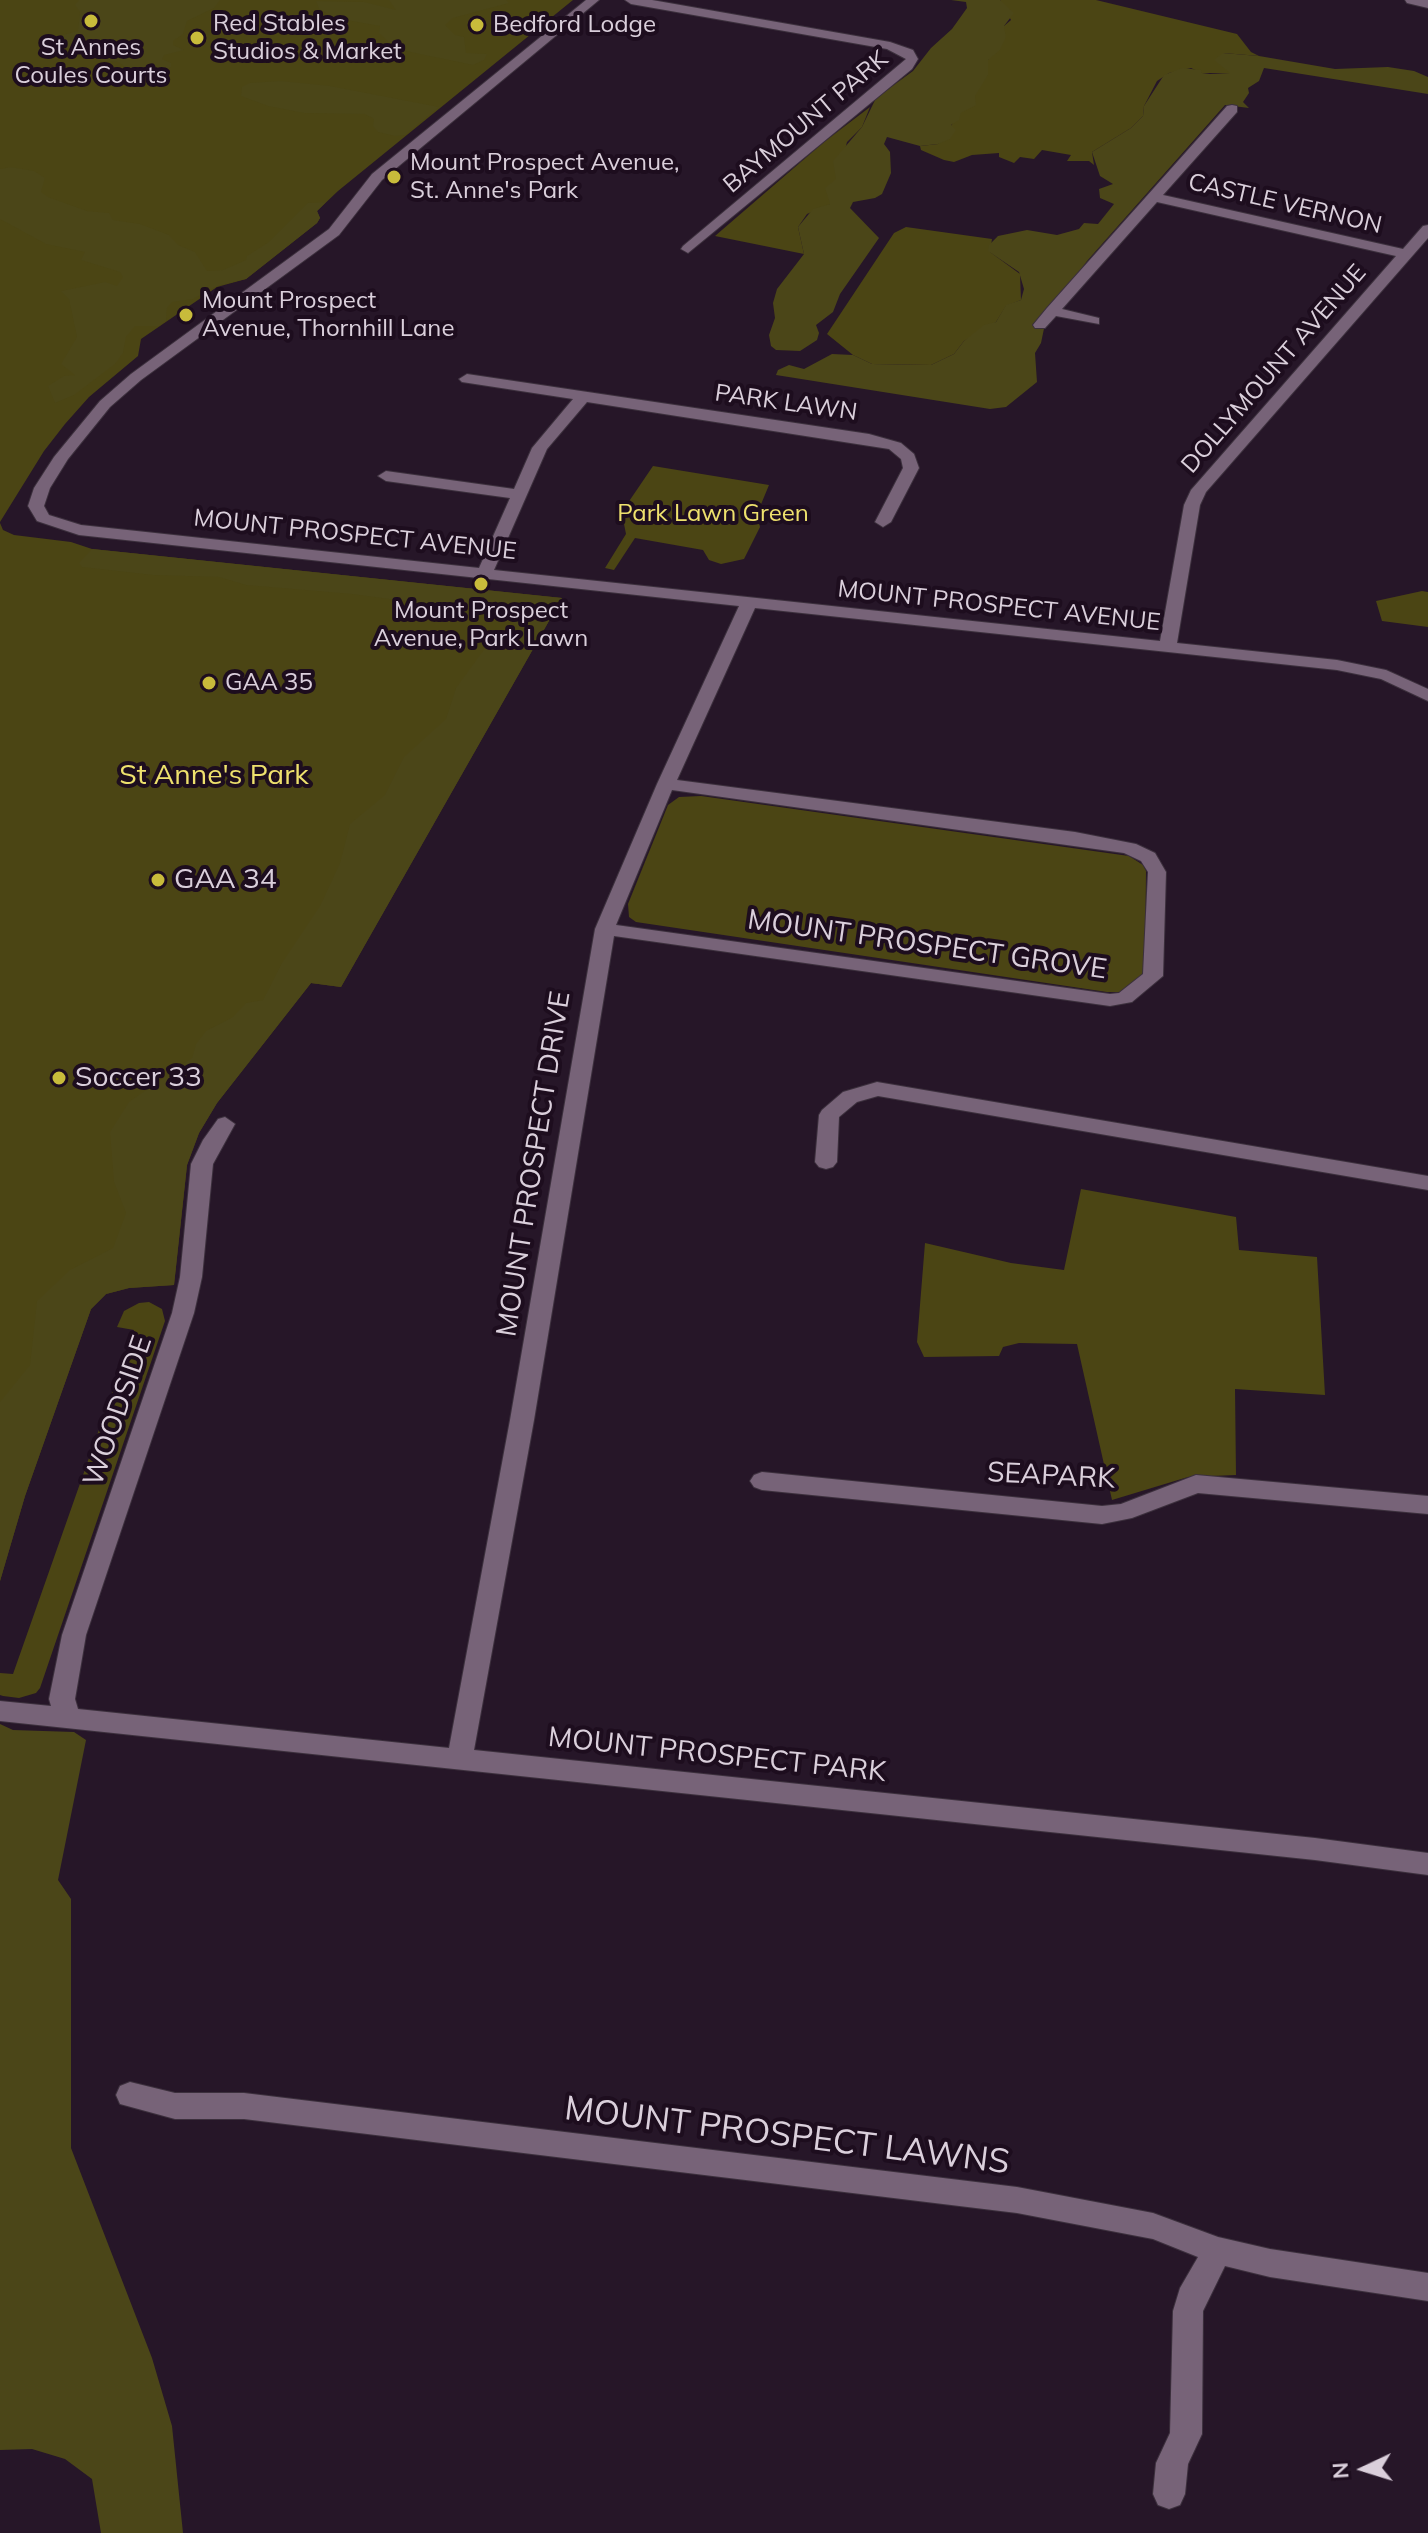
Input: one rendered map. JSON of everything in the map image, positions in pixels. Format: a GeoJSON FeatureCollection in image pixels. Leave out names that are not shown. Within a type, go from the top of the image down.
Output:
{"type":"FeatureCollection","features":[{"type":"Feature","properties":{"kind":"main road"},"geometry":{"type":"LineString","coordinates":[[1412,0],[1428,4]]}},
{"type":"Feature","properties":{"kind":"street","name":"MOUNT PROSPECT AVENUE"},"geometry":{"type":"LineString","coordinates":[[593,0],[377,177],[334,232],[136,377],[105,404],[62,457],[42,488],[36,506],[43,518],[79,530],[1337,665],[1386,675],[1428,696]]}},
{"type":"Feature","properties":{"kind":"street","name":"BAYMOUNT PARK"},"geometry":{"type":"LineString","coordinates":[[631,0],[890,46],[909,53],[912,59],[908,66],[688,249]]}},
{"type":"Feature","properties":{"kind":"street","name":"CASTLE VERNON"},"geometry":{"type":"LineString","coordinates":[[1040,325],[1232,109]]}},
{"type":"Feature","properties":{"kind":"street"},"geometry":{"type":"LineString","coordinates":[[1216,126],[1236,130]]}},
{"type":"Feature","properties":{"kind":"street","name":"CASTLE VERNON"},"geometry":{"type":"LineString","coordinates":[[1154,197],[1405,254]]}},
{"type":"Feature","properties":{"kind":"street","name":"DOLLYMOUNT AVENUE"},"geometry":{"type":"LineString","coordinates":[[1167,648],[1192,505],[1199,490],[1428,229]]}},
{"type":"Feature","properties":{"kind":"street"},"geometry":{"type":"LineString","coordinates":[[1052,311],[1094,321]]}},
{"type":"Feature","properties":{"kind":"street","name":"PARK LAWN"},"geometry":{"type":"LineString","coordinates":[[467,379],[869,439],[895,446],[908,457],[911,468],[883,522]]}},
{"type":"Feature","properties":{"kind":"street"},"geometry":{"type":"LineString","coordinates":[[485,572],[540,448],[582,398]]}},
{"type":"Feature","properties":{"kind":"street"},"geometry":{"type":"LineString","coordinates":[[386,476],[520,495]]}},
{"type":"Feature","properties":{"kind":"street","name":"MOUNT PROSPECT DRIVE"},"geometry":{"type":"LineString","coordinates":[[459,1761],[522,1420],[605,929],[666,784],[749,602]]}},
{"type":"Feature","properties":{"kind":"street","name":"MOUNT PROSPECT GROVE"},"geometry":{"type":"LineString","coordinates":[[605,929],[1110,1000],[1125,998],[1153,976],[1157,872],[1148,857],[1129,848],[666,784]]}},
{"type":"Feature","properties":{"kind":"street"},"geometry":{"type":"LineString","coordinates":[[826,1162],[829,1115],[850,1097],[877,1089],[1428,1183]]}},
{"type":"Feature","properties":{"kind":"street","name":"WOODSIDE"},"geometry":{"type":"LineString","coordinates":[[67,1717],[62,1699],[74,1635],[183,1313],[191,1277],[202,1164],[210,1145],[225,1124]]}},
{"type":"Feature","properties":{"kind":"street","name":"SEAPARK"},"geometry":{"type":"LineString","coordinates":[[762,1481],[1102,1515],[1124,1512],[1196,1484],[1428,1505]]}},
{"type":"Feature","properties":{"kind":"street","name":"MOUNT PROSPECT PARK"},"geometry":{"type":"LineString","coordinates":[[0,1711],[1283,1846],[1428,1864]]}},
{"type":"Feature","properties":{"kind":"street","name":"MOUNT PROSPECT LAWNS"},"geometry":{"type":"LineString","coordinates":[[130,2095],[175,2106],[244,2106],[1017,2200],[1153,2226],[1218,2251],[1270,2263],[1428,2287]]}},
{"type":"Feature","properties":{"kind":"street"},"geometry":{"type":"LineString","coordinates":[[1169,2494],[1172,2463],[1186,2434],[1188,2311],[1191,2298],[1218,2251]]}},
{"type":"Feature","properties":{"kind":"green space"},"geometry":{"type":"Polygon","coordinates":[[[0,0],[573,0],[338,191],[317,211],[320,218],[317,223],[246,279],[217,287],[141,339],[138,356],[89,397],[44,451],[0,522],[0,0]]]}},
{"type":"Feature","properties":{"kind":"green space"},"geometry":{"type":"Polygon","coordinates":[[[1000,0],[1096,0],[1237,34],[1251,52],[1259,56],[1223,53],[1231,73],[1202,73],[1191,68],[1169,73],[1157,81],[1144,106],[1143,116],[1131,128],[1092,152],[1094,165],[1089,161],[1067,161],[1071,155],[1042,150],[1034,159],[1020,157],[1014,163],[999,157],[999,153],[972,155],[954,162],[921,150],[920,146],[938,144],[988,74],[988,60],[1004,26],[1011,20],[1000,0]]]}},
{"type":"Feature","properties":{"kind":"green space"},"geometry":{"type":"Polygon","coordinates":[[[870,107],[862,127],[847,142],[831,204],[807,214],[798,227],[804,254],[715,236],[824,142],[870,107]]]}},
{"type":"Feature","properties":{"kind":"green space"},"geometry":{"type":"Polygon","coordinates":[[[906,227],[992,239],[990,252],[1020,274],[1021,300],[1006,306],[996,322],[964,341],[954,354],[931,365],[872,364],[853,355],[827,334],[894,233],[906,227]]]}},
{"type":"Feature","properties":{"kind":"green space","name":"Park Lawn Green"},"geometry":{"type":"Polygon","coordinates":[[[653,466],[769,485],[757,514],[760,527],[744,559],[721,564],[709,560],[703,550],[635,538],[614,570],[605,568],[626,534],[624,524],[617,519],[653,466]]]}},
{"type":"Feature","properties":{"kind":"green space","name":"St Anne's Park"},"geometry":{"type":"Polygon","coordinates":[[[0,523],[3,530],[14,535],[71,542],[92,549],[562,598],[341,987],[311,983],[217,1103],[199,1133],[187,1165],[174,1285],[129,1288],[106,1294],[91,1309],[25,1496],[0,1581],[0,523]]]}},
{"type":"Feature","properties":{"kind":"green space"},"geometry":{"type":"Polygon","coordinates":[[[1428,592],[1428,627],[1382,621],[1376,601],[1428,592]]]}},
{"type":"Feature","properties":{"kind":"green space"},"geometry":{"type":"Polygon","coordinates":[[[701,796],[1129,856],[1143,865],[1146,871],[1145,975],[1121,992],[1107,992],[636,922],[629,917],[628,904],[668,805],[679,797],[701,796]]]}},
{"type":"Feature","properties":{"kind":"green space"},"geometry":{"type":"Polygon","coordinates":[[[1081,1189],[1236,1217],[1239,1250],[1317,1257],[1325,1395],[1235,1389],[1236,1475],[1188,1477],[1112,1500],[1077,1344],[1019,1343],[1003,1347],[999,1356],[924,1357],[917,1342],[925,1243],[1011,1263],[1064,1270],[1081,1189]]]}},
{"type":"Feature","properties":{"kind":"green space"},"geometry":{"type":"Polygon","coordinates":[[[149,1302],[162,1309],[165,1321],[40,1688],[36,1693],[19,1698],[0,1695],[0,1673],[13,1674],[134,1330],[117,1327],[124,1311],[139,1303],[149,1302]]]}},
{"type":"Feature","properties":{"kind":"shaded area"},"geometry":{"type":"Polygon","coordinates":[[[79,0],[220,0],[214,8],[187,21],[183,34],[173,41],[173,45],[184,50],[164,55],[162,59],[171,63],[171,67],[158,74],[131,71],[118,62],[101,61],[77,48],[66,48],[61,41],[63,35],[78,31],[80,12],[75,5],[79,0]]]}},
{"type":"Feature","properties":{"kind":"shaded area"},"geometry":{"type":"Polygon","coordinates":[[[389,0],[506,0],[509,3],[453,18],[445,25],[455,35],[464,37],[466,53],[487,54],[484,60],[473,65],[396,49],[379,33],[380,26],[335,18],[319,9],[316,1],[364,2],[396,10],[389,0]]]}},
{"type":"Feature","properties":{"kind":"shaded area"},"geometry":{"type":"Polygon","coordinates":[[[951,0],[1000,0],[1014,13],[1004,26],[1006,37],[1000,50],[988,60],[988,75],[975,96],[976,105],[961,113],[959,120],[951,125],[956,130],[950,139],[938,144],[920,146],[887,137],[884,144],[890,152],[891,173],[882,194],[853,202],[850,208],[879,238],[840,294],[833,312],[816,325],[819,333],[817,340],[800,351],[776,350],[771,346],[769,335],[775,318],[773,303],[777,289],[804,254],[798,227],[813,209],[830,204],[825,188],[836,179],[833,161],[862,127],[876,98],[913,71],[967,8],[966,2],[951,0]]]}},
{"type":"Feature","properties":{"kind":"shaded area"},"geometry":{"type":"Polygon","coordinates":[[[1223,53],[1335,69],[1388,67],[1414,71],[1428,77],[1428,94],[1264,68],[1259,81],[1248,88],[1249,93],[1243,102],[1249,108],[1225,105],[1087,261],[1046,319],[1041,343],[1035,353],[1037,382],[1006,407],[990,409],[776,375],[778,370],[789,365],[804,369],[832,354],[853,355],[872,364],[931,365],[954,354],[984,325],[996,322],[1006,305],[1021,300],[1024,289],[1019,272],[988,251],[989,245],[998,236],[1027,230],[1057,235],[1079,229],[1084,223],[1098,224],[1114,204],[1100,198],[1099,189],[1113,184],[1100,176],[1092,152],[1131,128],[1143,116],[1144,106],[1164,75],[1182,68],[1210,74],[1230,73],[1214,60],[1223,53]]]}},
{"type":"Feature","properties":{"kind":"shaded area"},"geometry":{"type":"Polygon","coordinates":[[[280,81],[330,86],[439,107],[405,135],[395,136],[378,132],[373,126],[374,119],[365,114],[304,113],[268,106],[241,96],[242,87],[250,83],[280,81]]]}},
{"type":"Feature","properties":{"kind":"shaded area"},"geometry":{"type":"Polygon","coordinates":[[[11,167],[34,171],[45,178],[41,192],[48,197],[87,211],[109,213],[113,220],[140,224],[169,235],[178,245],[195,252],[207,271],[223,270],[246,260],[308,203],[326,202],[317,211],[320,218],[317,223],[246,279],[217,286],[193,299],[172,302],[167,308],[166,321],[159,326],[135,326],[126,337],[123,353],[115,364],[74,395],[55,403],[48,386],[64,376],[75,375],[61,364],[77,337],[69,299],[61,291],[105,282],[117,286],[123,277],[120,272],[81,260],[85,252],[46,244],[0,219],[0,169],[11,167]]]}},
{"type":"Feature","properties":{"kind":"shaded area"},"geometry":{"type":"Polygon","coordinates":[[[92,549],[562,598],[341,987],[311,983],[217,1103],[199,1133],[187,1165],[174,1285],[129,1288],[106,1294],[91,1309],[25,1496],[0,1581],[0,1402],[30,1365],[37,1301],[70,1270],[113,1248],[126,1213],[114,1182],[110,1132],[129,1102],[192,1058],[196,1044],[206,1031],[233,1017],[246,1003],[263,1000],[282,963],[320,906],[340,863],[350,824],[385,795],[404,757],[446,719],[456,688],[488,644],[520,629],[503,613],[478,608],[246,585],[219,577],[153,575],[82,567],[79,563],[92,549]]]}},
{"type":"Feature","properties":{"kind":"shaded area"},"geometry":{"type":"Polygon","coordinates":[[[0,1724],[13,1730],[74,1732],[86,1740],[58,1880],[71,1899],[71,2148],[152,2358],[172,2426],[183,2533],[101,2533],[92,2479],[65,2459],[32,2449],[0,2450],[0,1724]]]}},
{"type":"Feature","properties":{"kind":"place","name":"St Annes Coules Courts"},"geometry":{"type":"Point","coordinates":[91,21]}},
{"type":"Feature","properties":{"kind":"place","name":"Bedford Lodge"},"geometry":{"type":"Point","coordinates":[477,25]}},
{"type":"Feature","properties":{"kind":"place","name":"Red Stables Studios & Market"},"geometry":{"type":"Point","coordinates":[197,38]}},
{"type":"Feature","properties":{"kind":"place","name":"Mount Prospect Avenue, St. Anne's Park"},"geometry":{"type":"Point","coordinates":[394,177]}},
{"type":"Feature","properties":{"kind":"place","name":"Mount Prospect Avenue, Thornhill Lane"},"geometry":{"type":"Point","coordinates":[186,315]}},
{"type":"Feature","properties":{"kind":"place","name":"Mount Prospect Avenue, Park Lawn"},"geometry":{"type":"Point","coordinates":[481,584]}},
{"type":"Feature","properties":{"kind":"place","name":"GAA 35"},"geometry":{"type":"Point","coordinates":[209,683]}},
{"type":"Feature","properties":{"kind":"place","name":"GAA 34"},"geometry":{"type":"Point","coordinates":[158,880]}},
{"type":"Feature","properties":{"kind":"place","name":"Soccer 33"},"geometry":{"type":"Point","coordinates":[59,1078]}}]}
